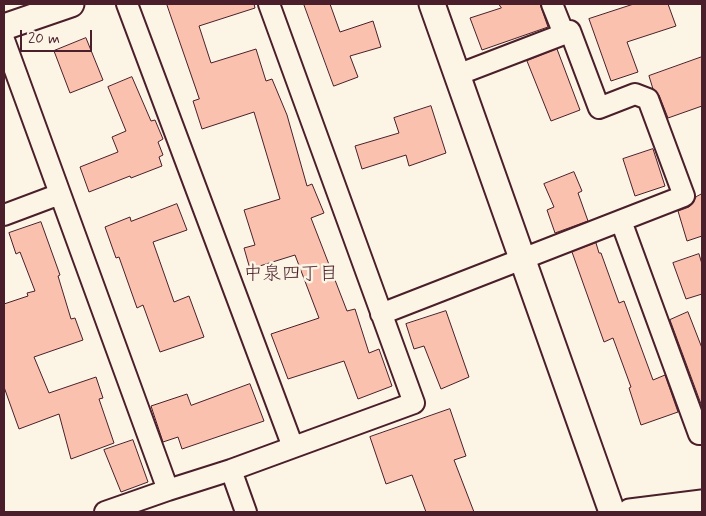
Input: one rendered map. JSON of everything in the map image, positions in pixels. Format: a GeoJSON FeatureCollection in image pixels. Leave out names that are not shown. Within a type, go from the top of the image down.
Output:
{"type":"FeatureCollection","features":[{"type":"Feature","properties":{"kind":"street"},"geometry":{"type":"LineString","coordinates":[[4,27],[71,4]]}},
{"type":"Feature","properties":{"kind":"street"},"geometry":{"type":"LineString","coordinates":[[127,4],[292,447]]}},
{"type":"Feature","properties":{"kind":"street"},"geometry":{"type":"LineString","coordinates":[[105,512],[231,470],[414,403],[269,4]]}},
{"type":"Feature","properties":{"kind":"street"},"geometry":{"type":"LineString","coordinates":[[432,4],[612,512]]}},
{"type":"Feature","properties":{"kind":"street"},"geometry":{"type":"LineString","coordinates":[[552,4],[564,34]]}},
{"type":"Feature","properties":{"kind":"street"},"geometry":{"type":"LineString","coordinates":[[381,314],[684,196],[648,99],[635,94],[600,108],[570,31],[457,75]]}},
{"type":"Feature","properties":{"kind":"street"},"geometry":{"type":"LineString","coordinates":[[4,40],[168,490]]}},
{"type":"Feature","properties":{"kind":"street"},"geometry":{"type":"LineString","coordinates":[[4,215],[60,194]]}},
{"type":"Feature","properties":{"kind":"street"},"geometry":{"type":"LineString","coordinates":[[621,221],[699,434],[702,433]]}},
{"type":"Feature","properties":{"kind":"street"},"geometry":{"type":"LineString","coordinates":[[231,470],[246,512]]}},
{"type":"Feature","properties":{"kind":"street"},"geometry":{"type":"LineString","coordinates":[[630,512],[702,503]]}},
{"type":"Feature","properties":{"kind":"building"},"geometry":{"type":"Polygon","coordinates":[[[167,4],[254,4],[255,8],[199,26],[211,63],[256,49],[266,81],[272,79],[287,115],[307,186],[312,184],[324,213],[311,218],[347,311],[355,309],[369,353],[379,349],[392,386],[358,399],[344,361],[288,379],[271,334],[319,318],[295,255],[250,269],[244,248],[255,245],[244,210],[280,199],[254,112],[202,129],[193,101],[199,99],[167,4]]]}},
{"type":"Feature","properties":{"kind":"building"},"geometry":{"type":"Polygon","coordinates":[[[304,4],[330,4],[340,32],[373,21],[381,47],[350,56],[358,77],[334,86],[304,4]]]}},
{"type":"Feature","properties":{"kind":"building"},"geometry":{"type":"Polygon","coordinates":[[[499,4],[540,4],[548,27],[482,50],[470,18],[501,8],[499,4]]]}},
{"type":"Feature","properties":{"kind":"building"},"geometry":{"type":"Polygon","coordinates":[[[634,4],[668,4],[676,26],[627,42],[638,72],[611,81],[589,19],[634,4]]]}},
{"type":"Feature","properties":{"kind":"building"},"geometry":{"type":"Polygon","coordinates":[[[86,38],[103,80],[70,93],[54,51],[86,38]]]}},
{"type":"Feature","properties":{"kind":"building"},"geometry":{"type":"Polygon","coordinates":[[[557,49],[580,110],[551,121],[527,61],[557,49]]]}},
{"type":"Feature","properties":{"kind":"building"},"geometry":{"type":"Polygon","coordinates":[[[702,57],[702,106],[668,118],[659,95],[653,89],[649,76],[702,57]]]}},
{"type":"Feature","properties":{"kind":"building"},"geometry":{"type":"Polygon","coordinates":[[[132,77],[151,121],[155,120],[163,139],[158,142],[163,155],[159,157],[162,166],[89,192],[80,167],[118,152],[112,137],[126,131],[108,87],[132,77]]]}},
{"type":"Feature","properties":{"kind":"building"},"geometry":{"type":"Polygon","coordinates":[[[431,106],[446,153],[409,166],[406,155],[362,169],[355,146],[399,133],[394,118],[431,106]]]}},
{"type":"Feature","properties":{"kind":"building"},"geometry":{"type":"Polygon","coordinates":[[[653,149],[665,186],[635,196],[623,159],[653,149]]]}},
{"type":"Feature","properties":{"kind":"building"},"geometry":{"type":"Polygon","coordinates":[[[574,172],[582,191],[578,193],[588,221],[555,233],[547,210],[554,207],[544,184],[574,172]]]}},
{"type":"Feature","properties":{"kind":"building"},"geometry":{"type":"Polygon","coordinates":[[[702,194],[702,236],[687,241],[678,211],[689,207],[696,197],[702,194]]]}},
{"type":"Feature","properties":{"kind":"building"},"geometry":{"type":"Polygon","coordinates":[[[177,204],[187,230],[153,242],[174,302],[189,296],[204,337],[160,352],[143,305],[137,308],[119,257],[116,258],[105,227],[130,217],[131,221],[177,204]]]}},
{"type":"Feature","properties":{"kind":"building"},"geometry":{"type":"Polygon","coordinates":[[[41,222],[60,275],[58,276],[71,319],[75,318],[83,340],[34,357],[49,393],[96,377],[103,398],[99,399],[114,443],[71,459],[59,414],[19,429],[4,387],[4,304],[28,296],[27,293],[35,291],[20,252],[16,254],[9,233],[41,222]]]}},
{"type":"Feature","properties":{"kind":"building"},"geometry":{"type":"Polygon","coordinates":[[[596,243],[619,303],[624,301],[653,380],[665,375],[678,412],[641,425],[629,388],[631,387],[613,338],[604,342],[572,252],[596,243]]]}},
{"type":"Feature","properties":{"kind":"building"},"geometry":{"type":"Polygon","coordinates":[[[699,254],[702,264],[702,294],[686,299],[673,263],[699,254]]]}},
{"type":"Feature","properties":{"kind":"building"},"geometry":{"type":"Polygon","coordinates":[[[446,311],[469,377],[441,389],[424,346],[414,349],[406,324],[446,311]]]}},
{"type":"Feature","properties":{"kind":"building"},"geometry":{"type":"Polygon","coordinates":[[[688,312],[702,348],[701,404],[670,320],[688,312]]]}},
{"type":"Feature","properties":{"kind":"building"},"geometry":{"type":"Polygon","coordinates":[[[250,384],[264,421],[182,449],[178,437],[163,442],[151,406],[187,394],[191,405],[250,384]]]}},
{"type":"Feature","properties":{"kind":"building"},"geometry":{"type":"Polygon","coordinates":[[[450,409],[466,456],[454,460],[474,512],[426,512],[412,475],[386,484],[370,437],[450,409]]]}},
{"type":"Feature","properties":{"kind":"building"},"geometry":{"type":"Polygon","coordinates":[[[133,440],[148,482],[121,492],[104,450],[133,440]]]}},
{"type":"Feature","properties":{"kind":"district","name":"中泉四丁目"},"geometry":{"type":"Point","coordinates":[291,275]}}]}
